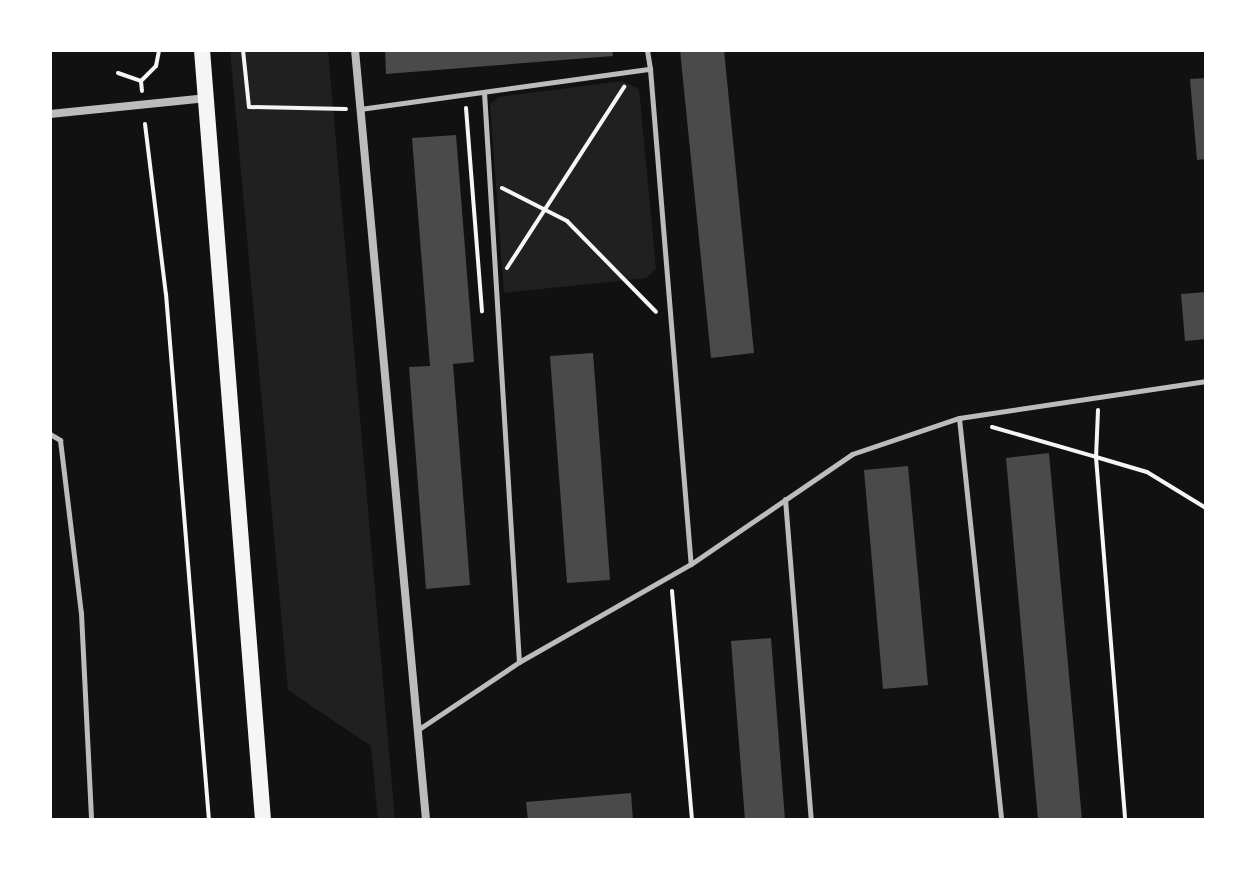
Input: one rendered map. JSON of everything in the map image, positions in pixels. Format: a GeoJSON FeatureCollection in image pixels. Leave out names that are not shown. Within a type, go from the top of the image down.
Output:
{"type":"FeatureCollection","features":[{"type":"Feature","properties":{"kind":"main road"},"geometry":{"type":"LineString","coordinates":[[202,50],[263,820]]}},
{"type":"Feature","properties":{"kind":"street"},"geometry":{"type":"LineString","coordinates":[[355,50],[426,820]]}},
{"type":"Feature","properties":{"kind":"street"},"geometry":{"type":"LineString","coordinates":[[50,114],[207,98]]}},
{"type":"Feature","properties":{"kind":"lane"},"geometry":{"type":"LineString","coordinates":[[647,50],[691,564]]}},
{"type":"Feature","properties":{"kind":"lane"},"geometry":{"type":"LineString","coordinates":[[360,109],[650,69]]}},
{"type":"Feature","properties":{"kind":"lane"},"geometry":{"type":"LineString","coordinates":[[484,92],[519,662]]}},
{"type":"Feature","properties":{"kind":"lane"},"geometry":{"type":"LineString","coordinates":[[419,729],[519,662],[691,564],[852,454],[959,418],[1206,381]]}},
{"type":"Feature","properties":{"kind":"lane"},"geometry":{"type":"LineString","coordinates":[[959,418],[1001,820]]}},
{"type":"Feature","properties":{"kind":"lane"},"geometry":{"type":"LineString","coordinates":[[50,434],[60,440],[81,613],[91,820]]}},
{"type":"Feature","properties":{"kind":"lane"},"geometry":{"type":"LineString","coordinates":[[785,499],[811,820]]}},
{"type":"Feature","properties":{"kind":"path"},"geometry":{"type":"LineString","coordinates":[[141,81],[156,66],[159,50]]}},
{"type":"Feature","properties":{"kind":"path"},"geometry":{"type":"LineString","coordinates":[[243,50],[249,107],[360,109]]}},
{"type":"Feature","properties":{"kind":"path"},"geometry":{"type":"LineString","coordinates":[[465,94],[482,320],[495,286],[634,71]]}},
{"type":"Feature","properties":{"kind":"path"},"geometry":{"type":"LineString","coordinates":[[118,73],[141,81]]}},
{"type":"Feature","properties":{"kind":"path"},"geometry":{"type":"LineString","coordinates":[[141,81],[142,91]]}},
{"type":"Feature","properties":{"kind":"path"},"geometry":{"type":"LineString","coordinates":[[145,124],[166,294],[209,820]]}},
{"type":"Feature","properties":{"kind":"path"},"geometry":{"type":"LineString","coordinates":[[489,181],[567,221],[671,328]]}},
{"type":"Feature","properties":{"kind":"path"},"geometry":{"type":"LineString","coordinates":[[1099,395],[1096,457],[1125,820]]}},
{"type":"Feature","properties":{"kind":"path"},"geometry":{"type":"LineString","coordinates":[[959,418],[1147,472],[1206,508]]}},
{"type":"Feature","properties":{"kind":"path"},"geometry":{"type":"LineString","coordinates":[[670,576],[692,820]]}},
{"type":"Feature","properties":{"kind":"shaded area"},"geometry":{"type":"Polygon","coordinates":[[[230,50],[328,50],[395,820],[378,820],[371,746],[288,690],[230,50]]]}},
{"type":"Feature","properties":{"kind":"shaded area"},"geometry":{"type":"Polygon","coordinates":[[[622,81],[639,89],[656,269],[646,278],[504,293],[490,104],[499,97],[622,81]]]}},
{"type":"Feature","properties":{"kind":"building"},"geometry":{"type":"Polygon","coordinates":[[[385,50],[612,50],[613,56],[386,74],[385,50]]]}},
{"type":"Feature","properties":{"kind":"building"},"geometry":{"type":"Polygon","coordinates":[[[680,50],[724,50],[754,353],[711,358],[680,50]]]}},
{"type":"Feature","properties":{"kind":"building"},"geometry":{"type":"Polygon","coordinates":[[[1206,78],[1206,159],[1197,160],[1190,79],[1206,78]]]}},
{"type":"Feature","properties":{"kind":"building"},"geometry":{"type":"Polygon","coordinates":[[[456,135],[474,362],[453,364],[470,585],[426,589],[409,367],[430,366],[412,138],[456,135]]]}},
{"type":"Feature","properties":{"kind":"building"},"geometry":{"type":"Polygon","coordinates":[[[1206,292],[1206,339],[1185,341],[1181,294],[1206,292]]]}},
{"type":"Feature","properties":{"kind":"building"},"geometry":{"type":"Polygon","coordinates":[[[593,353],[610,580],[567,583],[550,356],[593,353]]]}},
{"type":"Feature","properties":{"kind":"building"},"geometry":{"type":"Polygon","coordinates":[[[1049,453],[1082,820],[1038,820],[1006,458],[1049,453]]]}},
{"type":"Feature","properties":{"kind":"building"},"geometry":{"type":"Polygon","coordinates":[[[908,466],[928,685],[883,689],[864,470],[908,466]]]}},
{"type":"Feature","properties":{"kind":"building"},"geometry":{"type":"Polygon","coordinates":[[[771,638],[785,820],[745,820],[731,641],[771,638]]]}},
{"type":"Feature","properties":{"kind":"building"},"geometry":{"type":"Polygon","coordinates":[[[631,793],[633,820],[528,820],[526,802],[631,793]]]}}]}
